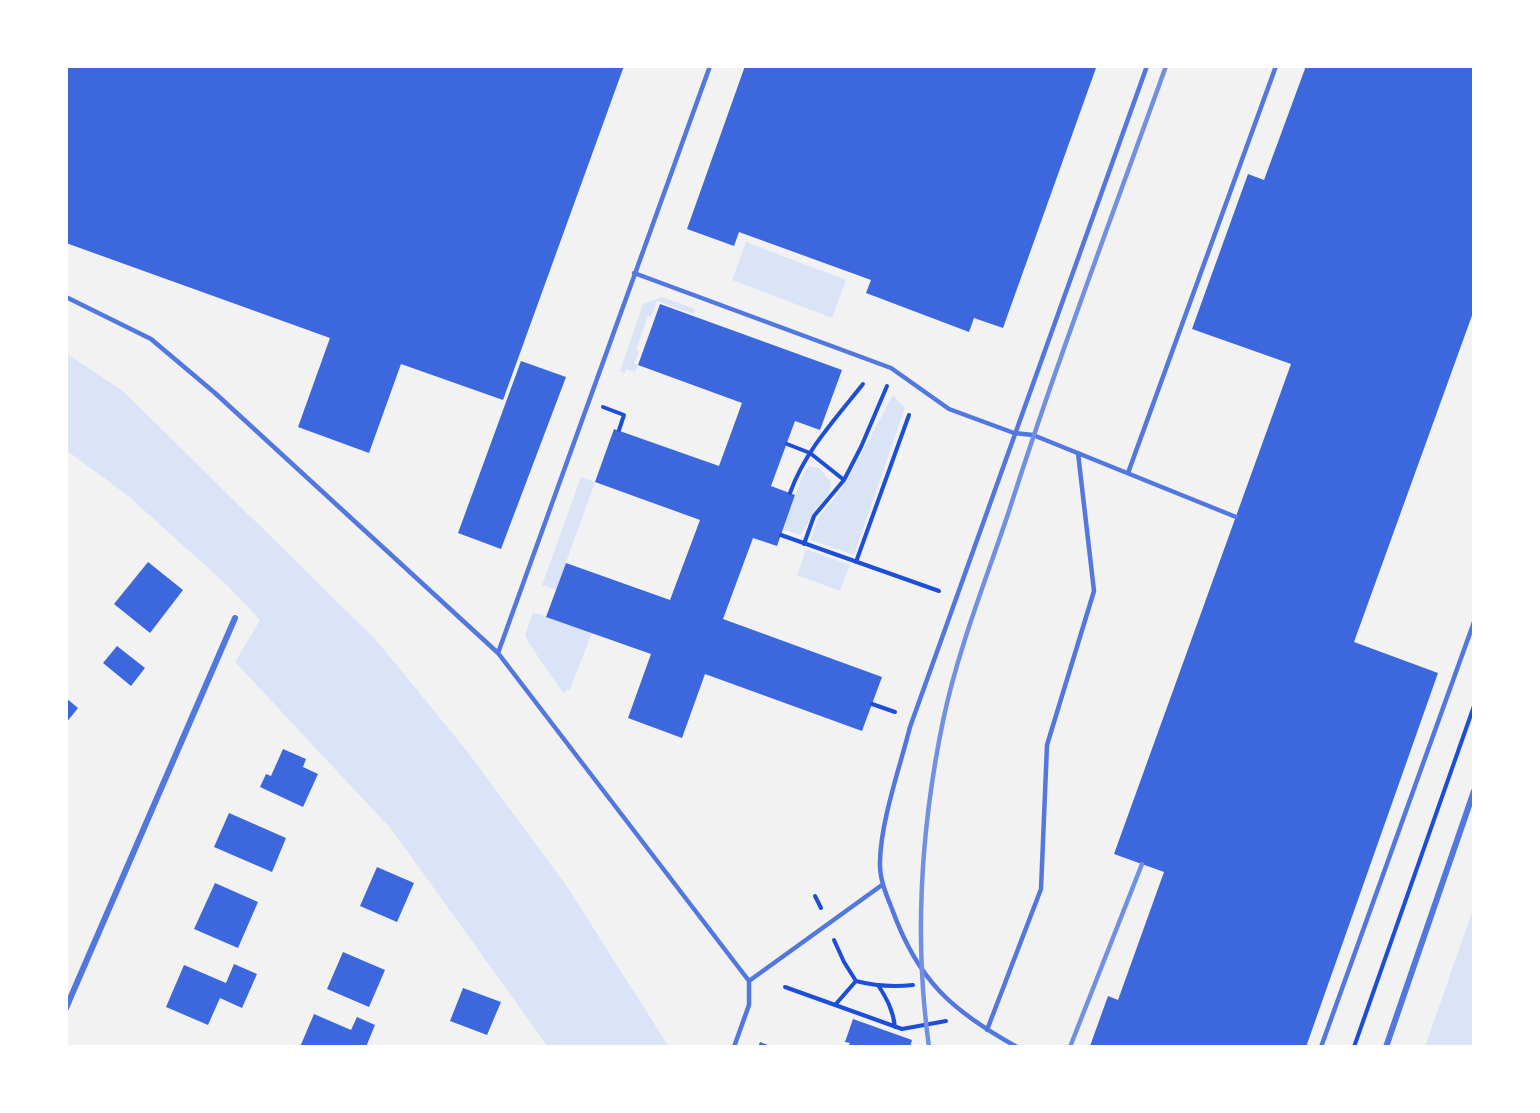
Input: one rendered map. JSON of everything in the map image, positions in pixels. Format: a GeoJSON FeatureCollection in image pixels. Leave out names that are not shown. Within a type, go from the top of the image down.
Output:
{"type":"FeatureCollection","features":[{"type":"Feature","properties":{"kind":"street"},"geometry":{"type":"LineString","coordinates":[[66,1008],[234,618]]}},
{"type":"Feature","properties":{"kind":"street"},"geometry":{"type":"LineString","coordinates":[[1386,1047],[1474,791]]}},
{"type":"Feature","properties":{"kind":"lane"},"geometry":{"type":"LineString","coordinates":[[498,653],[710,66]]}},
{"type":"Feature","properties":{"kind":"lane"},"geometry":{"type":"LineString","coordinates":[[1017,1047],[966,1016],[948,1002],[930,982],[915,960],[899,928],[882,885],[879,862],[885,826],[910,727],[1147,66]]}},
{"type":"Feature","properties":{"kind":"lane"},"geometry":{"type":"LineString","coordinates":[[1128,473],[1276,66]]}},
{"type":"Feature","properties":{"kind":"lane"},"geometry":{"type":"LineString","coordinates":[[634,273],[894,370],[949,409],[1014,433],[1033,435],[1236,517]]}},
{"type":"Feature","properties":{"kind":"lane"},"geometry":{"type":"LineString","coordinates":[[66,297],[151,339],[215,393],[498,653],[749,981],[749,1005],[734,1047]]}},
{"type":"Feature","properties":{"kind":"lane"},"geometry":{"type":"LineString","coordinates":[[987,1030],[1041,889],[1047,745],[1094,591],[1078,453]]}},
{"type":"Feature","properties":{"kind":"lane"},"geometry":{"type":"LineString","coordinates":[[1321,1047],[1474,622]]}},
{"type":"Feature","properties":{"kind":"lane"},"geometry":{"type":"LineString","coordinates":[[749,981],[882,885]]}},
{"type":"Feature","properties":{"kind":"path"},"geometry":{"type":"LineString","coordinates":[[804,544],[814,516],[844,480],[861,447],[894,370]]}},
{"type":"Feature","properties":{"kind":"path"},"geometry":{"type":"LineString","coordinates":[[790,493],[810,453],[862,384]]}},
{"type":"Feature","properties":{"kind":"path"},"geometry":{"type":"LineString","coordinates":[[601,406],[624,415],[619,430]]}},
{"type":"Feature","properties":{"kind":"path"},"geometry":{"type":"LineString","coordinates":[[856,562],[909,415]]}},
{"type":"Feature","properties":{"kind":"path"},"geometry":{"type":"LineString","coordinates":[[787,444],[810,453],[844,480]]}},
{"type":"Feature","properties":{"kind":"path"},"geometry":{"type":"LineString","coordinates":[[781,535],[939,591]]}},
{"type":"Feature","properties":{"kind":"path"},"geometry":{"type":"LineString","coordinates":[[872,704],[895,712]]}},
{"type":"Feature","properties":{"kind":"path"},"geometry":{"type":"LineString","coordinates":[[1354,1047],[1474,706]]}},
{"type":"Feature","properties":{"kind":"path"},"geometry":{"type":"LineString","coordinates":[[835,1005],[856,981],[899,987],[910,985]]}},
{"type":"Feature","properties":{"kind":"path"},"geometry":{"type":"LineString","coordinates":[[878,985],[894,1014],[895,1027]]}},
{"type":"Feature","properties":{"kind":"path"},"geometry":{"type":"LineString","coordinates":[[784,987],[902,1029],[916,1028],[966,1016]]}},
{"type":"Feature","properties":{"kind":"shaded area"},"geometry":{"type":"Polygon","coordinates":[[[746,242],[846,280],[832,318],[732,280],[746,242]]]}},
{"type":"Feature","properties":{"kind":"shaded area"},"geometry":{"type":"Polygon","coordinates":[[[662,297],[695,309],[694,314],[657,301],[651,317],[648,316],[636,350],[639,351],[634,364],[638,365],[635,372],[626,369],[625,373],[620,371],[643,304],[662,297]]]}},
{"type":"Feature","properties":{"kind":"shaded area"},"geometry":{"type":"Polygon","coordinates":[[[66,353],[123,391],[377,641],[467,751],[566,885],[669,1047],[548,1047],[392,830],[235,662],[260,620],[228,586],[127,495],[66,450],[66,353]]]}},
{"type":"Feature","properties":{"kind":"shaded area"},"geometry":{"type":"Polygon","coordinates":[[[893,395],[905,408],[854,555],[811,540],[818,518],[847,480],[893,395]]]}},
{"type":"Feature","properties":{"kind":"shaded area"},"geometry":{"type":"Polygon","coordinates":[[[808,466],[819,468],[831,482],[829,493],[800,535],[783,529],[808,466]]]}},
{"type":"Feature","properties":{"kind":"shaded area"},"geometry":{"type":"Polygon","coordinates":[[[581,477],[595,482],[556,590],[542,585],[581,477]]]}},
{"type":"Feature","properties":{"kind":"shaded area"},"geometry":{"type":"Polygon","coordinates":[[[806,549],[850,565],[840,591],[797,575],[806,549]]]}},
{"type":"Feature","properties":{"kind":"shaded area"},"geometry":{"type":"Polygon","coordinates":[[[533,612],[592,633],[570,689],[563,693],[525,635],[533,612]]]}},
{"type":"Feature","properties":{"kind":"shaded area"},"geometry":{"type":"Polygon","coordinates":[[[1474,906],[1474,1047],[1425,1047],[1474,906]]]}},
{"type":"Feature","properties":{"kind":"building"},"geometry":{"type":"Polygon","coordinates":[[[66,66],[624,66],[503,400],[401,364],[369,453],[298,427],[330,338],[66,243],[66,66]]]}},
{"type":"Feature","properties":{"kind":"building"},"geometry":{"type":"Polygon","coordinates":[[[745,66],[1091,66],[1096,68],[1003,328],[974,318],[969,332],[866,293],[871,280],[739,232],[734,246],[687,229],[745,66]]]}},
{"type":"Feature","properties":{"kind":"building"},"geometry":{"type":"Polygon","coordinates":[[[1306,66],[1474,66],[1474,310],[1354,642],[1438,673],[1306,1047],[1093,1047],[1090,1046],[1108,996],[1118,1000],[1164,872],[1114,854],[1291,364],[1192,329],[1248,174],[1264,180],[1306,66]]]}},
{"type":"Feature","properties":{"kind":"building"},"geometry":{"type":"Polygon","coordinates":[[[660,304],[842,370],[820,430],[795,421],[771,486],[795,495],[777,546],[753,538],[723,619],[882,677],[862,731],[705,674],[682,738],[628,718],[651,654],[546,617],[566,563],[670,600],[700,520],[595,482],[614,429],[719,466],[742,403],[638,365],[660,304]]]}},
{"type":"Feature","properties":{"kind":"building"},"geometry":{"type":"Polygon","coordinates":[[[521,361],[566,377],[501,549],[458,533],[521,361]]]}},
{"type":"Feature","properties":{"kind":"building"},"geometry":{"type":"Polygon","coordinates":[[[148,562],[183,590],[150,633],[114,604],[148,562]]]}},
{"type":"Feature","properties":{"kind":"building"},"geometry":{"type":"Polygon","coordinates":[[[117,646],[145,668],[131,686],[103,663],[117,646]]]}},
{"type":"Feature","properties":{"kind":"building"},"geometry":{"type":"Polygon","coordinates":[[[66,698],[78,708],[66,723],[66,698]]]}},
{"type":"Feature","properties":{"kind":"building"},"geometry":{"type":"Polygon","coordinates":[[[283,749],[306,759],[303,767],[318,774],[303,807],[260,787],[266,774],[271,776],[283,749]]]}},
{"type":"Feature","properties":{"kind":"building"},"geometry":{"type":"Polygon","coordinates":[[[229,813],[286,838],[272,872],[214,847],[229,813]]]}},
{"type":"Feature","properties":{"kind":"building"},"geometry":{"type":"Polygon","coordinates":[[[377,867],[414,883],[397,922],[360,906],[377,867]]]}},
{"type":"Feature","properties":{"kind":"building"},"geometry":{"type":"Polygon","coordinates":[[[215,883],[258,902],[238,948],[194,929],[215,883]]]}},
{"type":"Feature","properties":{"kind":"building"},"geometry":{"type":"Polygon","coordinates":[[[343,952],[385,970],[369,1007],[327,989],[343,952]]]}},
{"type":"Feature","properties":{"kind":"building"},"geometry":{"type":"Polygon","coordinates":[[[234,964],[257,974],[242,1008],[220,998],[208,1025],[166,1007],[184,965],[226,983],[234,964]]]}},
{"type":"Feature","properties":{"kind":"building"},"geometry":{"type":"Polygon","coordinates":[[[463,988],[501,1002],[487,1035],[450,1021],[463,988]]]}},
{"type":"Feature","properties":{"kind":"building"},"geometry":{"type":"Polygon","coordinates":[[[314,1014],[351,1030],[357,1017],[375,1025],[366,1047],[300,1047],[314,1014]]]}},
{"type":"Feature","properties":{"kind":"building"},"geometry":{"type":"Polygon","coordinates":[[[853,1019],[912,1040],[910,1047],[848,1047],[850,1043],[845,1042],[853,1019]]]}},
{"type":"Feature","properties":{"kind":"building"},"geometry":{"type":"Polygon","coordinates":[[[760,1042],[773,1047],[758,1047],[760,1042]]]}},
{"type":"Feature","properties":{"kind":"railway"},"geometry":{"type":"LineString","coordinates":[[929,1047],[922,966],[922,884],[929,802],[949,694],[973,615],[1046,399],[1166,66]]}},
{"type":"Feature","properties":{"kind":"railway"},"geometry":{"type":"LineString","coordinates":[[1070,1047],[1142,864]]}}]}
